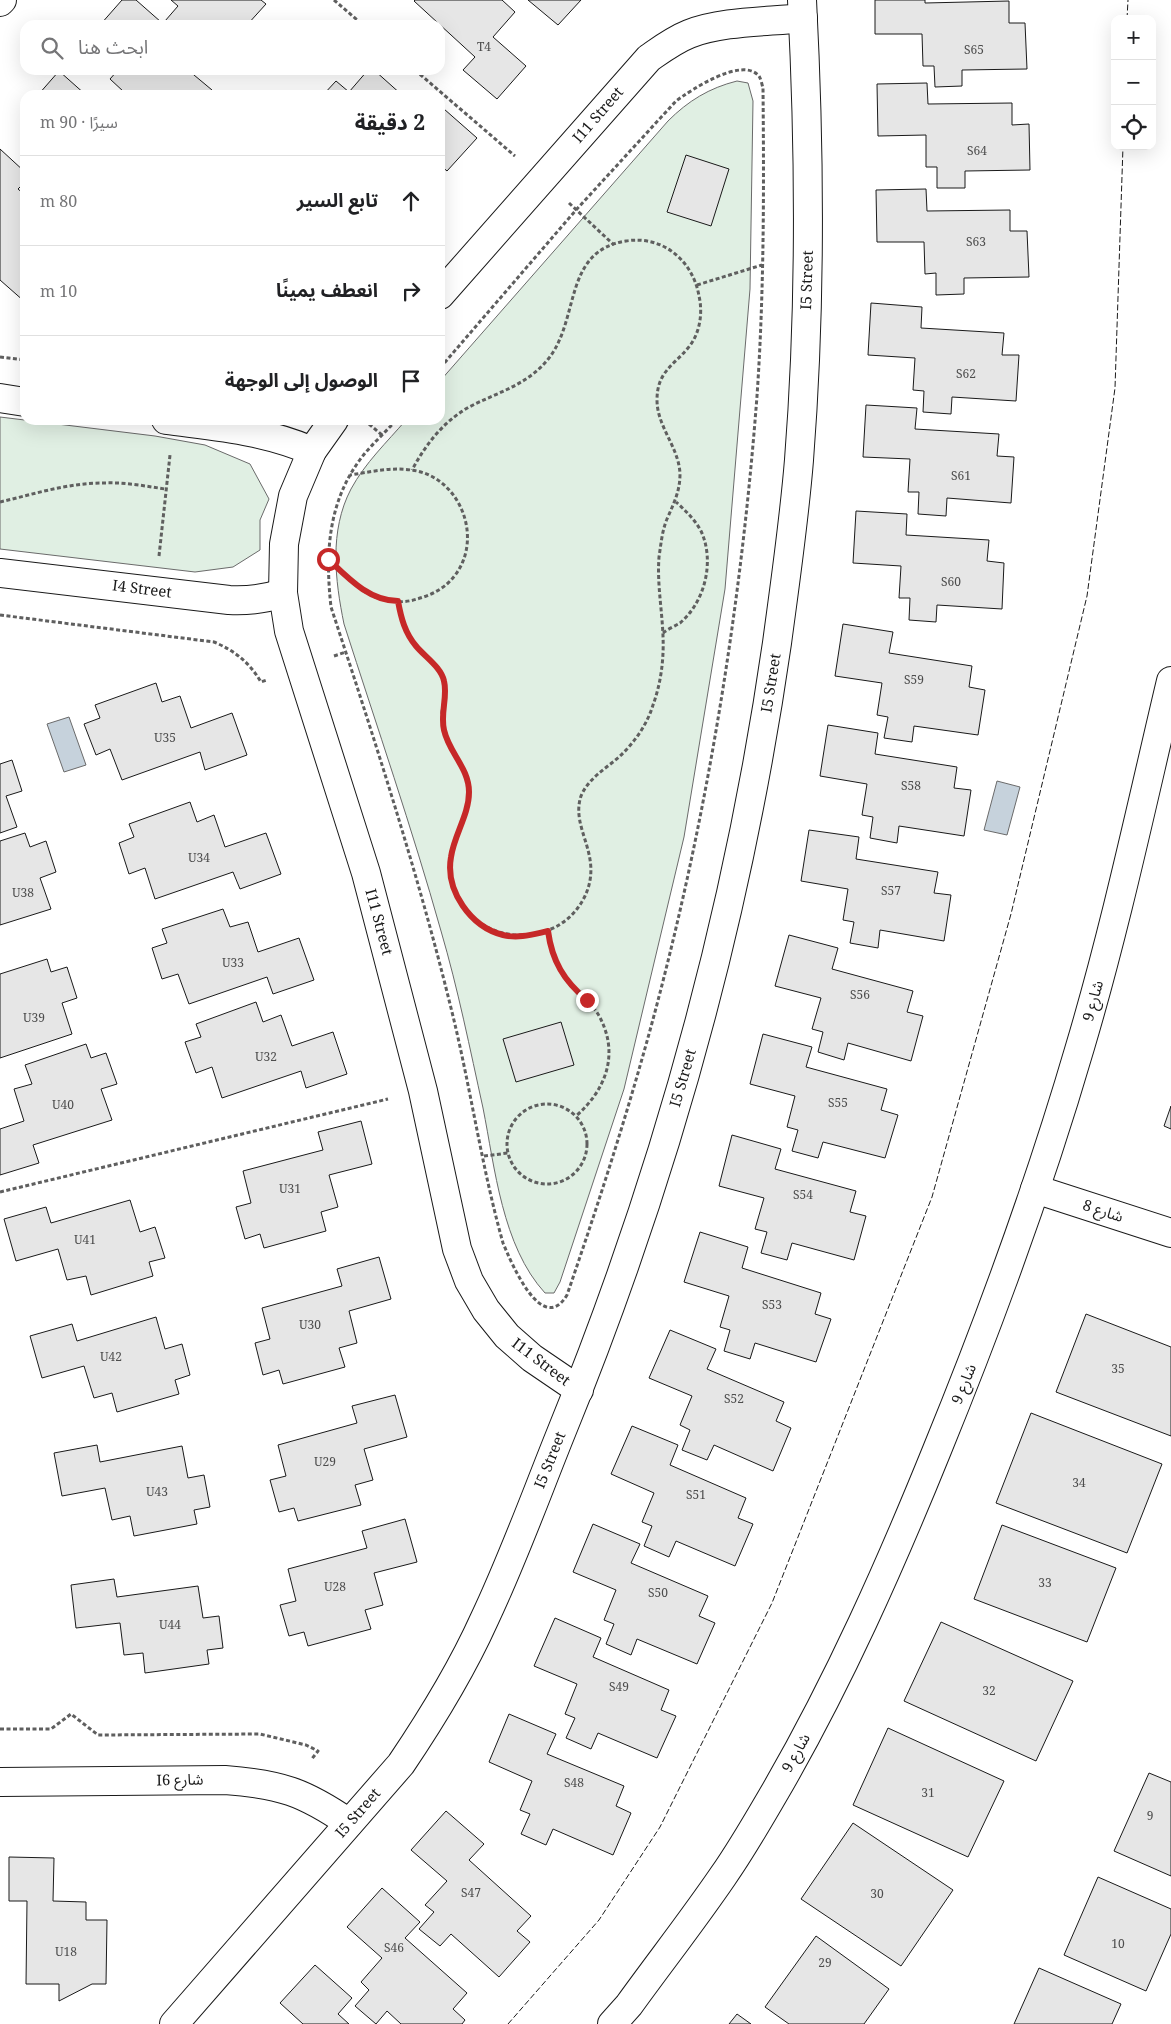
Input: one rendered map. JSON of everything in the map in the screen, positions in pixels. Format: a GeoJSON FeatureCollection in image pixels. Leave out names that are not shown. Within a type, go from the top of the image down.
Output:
{"type":"FeatureCollection","features":[{"type":"Feature","properties":{"kind":"street","name":"I11 Street"},"geometry":{"type":"LineString","coordinates":[[445,289],[649,58],[668,44],[689,34],[711,27],[803,9]]}},
{"type":"Feature","properties":{"kind":"street","name":"I5 Street"},"geometry":{"type":"LineString","coordinates":[[174,2024],[401,1764],[432,1717],[460,1668],[485,1618],[579,1390],[619,1284],[689,1060],[746,824],[768,704],[799,463],[808,233],[808,118],[803,9]]}},
{"type":"Feature","properties":{"kind":"street"},"geometry":{"type":"LineString","coordinates":[[0,398],[20,401]]}},
{"type":"Feature","properties":{"kind":"street"},"geometry":{"type":"LineString","coordinates":[[200,425],[266,434],[287,440],[312,451]]}},
{"type":"Feature","properties":{"kind":"street","name":"I11 Street"},"geometry":{"type":"LineString","coordinates":[[330,425],[312,451],[293,496],[284,544],[283,593],[290,631],[300,668],[366,873],[423,1091],[457,1250],[469,1281],[486,1310],[507,1336],[532,1358],[579,1390]]}},
{"type":"Feature","properties":{"kind":"street","name":"I4 Street"},"geometry":{"type":"LineString","coordinates":[[0,573],[248,601],[283,593]]}},
{"type":"Feature","properties":{"kind":"street","name":"شارع 9"},"geometry":{"type":"LineString","coordinates":[[612,2024],[629,2005],[724,1874],[776,1790],[824,1702],[873,1603],[916,1501],[979,1346],[1035,1188],[1080,1046],[1120,902],[1171,681]]}},
{"type":"Feature","properties":{"kind":"street","name":"شارع 8"},"geometry":{"type":"LineString","coordinates":[[1035,1188],[1171,1232]]}},
{"type":"Feature","properties":{"kind":"street","name":"I6 شارع"},"geometry":{"type":"LineString","coordinates":[[0,1780],[225,1780],[259,1783],[291,1790],[322,1804],[349,1823]]}},
{"type":"Feature","properties":{"kind":"path"},"geometry":{"type":"LineString","coordinates":[[334,0],[357,20]]}},
{"type":"Feature","properties":{"kind":"path"},"geometry":{"type":"LineString","coordinates":[[392,425],[362,457],[340,494],[329,538],[328,559],[331,607],[399,817],[427,911],[468,1080],[497,1221],[512,1265],[524,1285],[538,1304],[546,1307],[555,1307],[563,1302],[567,1295],[627,1112],[675,929],[706,780],[730,635],[757,398],[762,265],[763,88],[759,77],[751,71],[744,70],[719,76],[696,86],[676,101],[658,118],[576,210],[445,362]]}},
{"type":"Feature","properties":{"kind":"path"},"geometry":{"type":"LineString","coordinates":[[398,601],[404,628],[409,637],[439,670],[444,681],[445,698],[442,715],[447,742],[465,771],[468,783],[468,805],[454,842],[450,860],[452,880],[458,899],[470,915],[485,928],[504,935],[524,937],[548,931],[561,924],[576,911],[586,893],[591,874],[590,854],[578,813],[580,799],[586,786],[593,778],[632,744],[652,711],[659,685],[663,659],[663,633],[659,595],[659,563],[662,536],[668,517],[676,502],[680,474],[674,446],[660,420],[657,398],[659,383],[665,371],[690,346],[696,337],[701,312],[694,275],[681,258],[665,246],[646,241],[626,241],[603,249],[590,260],[578,276],[568,320],[561,339],[544,364],[522,383],[470,407],[445,425]]}},
{"type":"Feature","properties":{"kind":"path"},"geometry":{"type":"LineString","coordinates":[[697,285],[762,265]]}},
{"type":"Feature","properties":{"kind":"path"},"geometry":{"type":"LineString","coordinates":[[0,357],[20,359]]}},
{"type":"Feature","properties":{"kind":"path"},"geometry":{"type":"LineString","coordinates":[[151,634],[170,425]]}},
{"type":"Feature","properties":{"kind":"path"},"geometry":{"type":"LineString","coordinates":[[370,425],[382,436]]}},
{"type":"Feature","properties":{"kind":"path"},"geometry":{"type":"LineString","coordinates":[[412,470],[422,450],[445,425]]}},
{"type":"Feature","properties":{"kind":"path"},"geometry":{"type":"LineString","coordinates":[[328,559],[369,594],[389,601],[410,601],[430,595],[448,583],[460,566],[467,546],[467,526],[461,505],[449,489],[432,476],[412,470],[391,469],[350,475]]}},
{"type":"Feature","properties":{"kind":"path"},"geometry":{"type":"LineString","coordinates":[[0,502],[53,489],[94,483],[127,483],[165,489]]}},
{"type":"Feature","properties":{"kind":"path"},"geometry":{"type":"LineString","coordinates":[[663,633],[680,622],[693,608],[702,590],[707,571],[707,551],[701,532],[690,516],[676,502]]}},
{"type":"Feature","properties":{"kind":"path"},"geometry":{"type":"LineString","coordinates":[[0,615],[214,642],[229,648],[242,657],[253,668],[261,682],[346,652]]}},
{"type":"Feature","properties":{"kind":"path"},"geometry":{"type":"LineString","coordinates":[[548,931],[555,963],[574,990],[587,1000],[598,1013],[609,1044],[609,1060],[602,1084],[588,1105],[576,1116]]}},
{"type":"Feature","properties":{"kind":"path"},"geometry":{"type":"LineString","coordinates":[[0,1192],[468,1080]]}},
{"type":"Feature","properties":{"kind":"path"},"geometry":{"type":"LineString","coordinates":[[549,1104],[563,1107],[576,1116],[584,1128],[588,1142],[585,1156],[578,1169],[566,1179],[552,1184],[538,1183],[524,1177],[513,1166],[508,1153],[507,1138],[512,1124],[522,1112],[534,1106],[549,1104]]}},
{"type":"Feature","properties":{"kind":"path"},"geometry":{"type":"LineString","coordinates":[[483,1156],[508,1153]]}},
{"type":"Feature","properties":{"kind":"path"},"geometry":{"type":"LineString","coordinates":[[0,1729],[51,1729],[70,1714],[98,1735],[260,1734],[306,1745],[318,1751],[291,1790]]}},
{"type":"Feature","properties":{"kind":"green space"},"geometry":{"type":"Polygon","coordinates":[[[737,81],[748,83],[753,101],[750,289],[725,589],[684,837],[624,1089],[560,1282],[554,1293],[545,1293],[530,1274],[519,1253],[502,1205],[464,1019],[447,953],[430,892],[344,624],[336,573],[339,522],[344,505],[357,479],[402,425],[445,425],[445,375],[668,121],[683,107],[717,87],[737,81]]]}},
{"type":"Feature","properties":{"kind":"green space"},"geometry":{"type":"Polygon","coordinates":[[[0,417],[20,419],[20,425],[65,425],[155,436],[205,445],[250,464],[269,499],[260,520],[260,550],[233,567],[195,572],[0,549],[0,417]]]}},
{"type":"Feature","properties":{"kind":"shaded area"},"geometry":{"type":"Polygon","coordinates":[[[69,717],[86,765],[64,772],[47,724],[69,717]]]}},
{"type":"Feature","properties":{"kind":"shaded area"},"geometry":{"type":"Polygon","coordinates":[[[997,781],[1020,787],[1007,835],[984,830],[997,781]]]}},
{"type":"Feature","properties":{"kind":"building"},"geometry":{"type":"Polygon","coordinates":[[[122,0],[136,0],[159,20],[104,20],[122,0]]]}},
{"type":"Feature","properties":{"kind":"building"},"geometry":{"type":"Polygon","coordinates":[[[171,0],[261,0],[266,4],[252,20],[166,20],[178,6],[171,0]]]}},
{"type":"Feature","properties":{"kind":"building"},"geometry":{"type":"Polygon","coordinates":[[[502,0],[515,12],[493,37],[526,66],[497,99],[463,70],[475,57],[445,29],[445,20],[435,20],[414,1],[502,0]]]}},
{"type":"Feature","properties":{"kind":"building"},"geometry":{"type":"Polygon","coordinates":[[[528,0],[581,0],[558,25],[528,0]]]}},
{"type":"Feature","properties":{"kind":"building"},"geometry":{"type":"Polygon","coordinates":[[[875,0],[925,0],[925,3],[1009,1],[1009,23],[1025,23],[1027,69],[962,70],[962,86],[935,87],[934,66],[923,66],[922,34],[875,34],[875,0]]]}},
{"type":"Feature","properties":{"kind":"building"},"geometry":{"type":"Polygon","coordinates":[[[56,75],[64,75],[80,90],[42,90],[56,75]]]}},
{"type":"Feature","properties":{"kind":"building"},"geometry":{"type":"Polygon","coordinates":[[[114,75],[194,75],[212,90],[122,90],[110,79],[114,75]]]}},
{"type":"Feature","properties":{"kind":"building"},"geometry":{"type":"Polygon","coordinates":[[[364,75],[380,75],[396,90],[351,90],[364,75]]]}},
{"type":"Feature","properties":{"kind":"building"},"geometry":{"type":"Polygon","coordinates":[[[336,81],[347,90],[328,90],[336,81]]]}},
{"type":"Feature","properties":{"kind":"building"},"geometry":{"type":"Polygon","coordinates":[[[927,83],[928,104],[1012,103],[1012,125],[1029,124],[1030,170],[965,171],[965,188],[937,188],[937,167],[926,167],[926,135],[878,136],[877,84],[927,83]]]}},
{"type":"Feature","properties":{"kind":"building"},"geometry":{"type":"Polygon","coordinates":[[[445,110],[477,138],[447,171],[445,169],[445,110]]]}},
{"type":"Feature","properties":{"kind":"building"},"geometry":{"type":"Polygon","coordinates":[[[0,149],[20,167],[20,187],[18,189],[20,191],[20,298],[0,280],[0,149]]]}},
{"type":"Feature","properties":{"kind":"building"},"geometry":{"type":"Polygon","coordinates":[[[686,155],[729,169],[711,226],[667,212],[686,155]]]}},
{"type":"Feature","properties":{"kind":"building"},"geometry":{"type":"Polygon","coordinates":[[[926,189],[927,211],[1010,210],[1010,231],[1027,231],[1029,277],[964,278],[964,294],[936,295],[936,273],[925,274],[924,242],[877,242],[876,190],[926,189]]]}},
{"type":"Feature","properties":{"kind":"building"},"geometry":{"type":"Polygon","coordinates":[[[871,303],[922,307],[921,328],[1004,333],[1002,355],[1019,355],[1016,401],[952,397],[951,414],[923,412],[924,391],[913,390],[915,358],[868,355],[871,303]]]}},
{"type":"Feature","properties":{"kind":"building"},"geometry":{"type":"Polygon","coordinates":[[[866,405],[917,408],[915,429],[999,434],[997,456],[1014,457],[1011,503],[947,498],[946,516],[918,514],[919,492],[908,492],[910,459],[863,457],[866,405]]]}},
{"type":"Feature","properties":{"kind":"building"},"geometry":{"type":"Polygon","coordinates":[[[856,511],[907,514],[906,535],[989,540],[987,561],[1004,563],[1002,609],[937,605],[936,622],[909,620],[910,598],[899,598],[901,566],[853,563],[856,511]]]}},
{"type":"Feature","properties":{"kind":"building"},"geometry":{"type":"Polygon","coordinates":[[[843,624],[893,632],[889,653],[972,666],[969,687],[985,690],[978,735],[914,726],[912,742],[884,738],[888,717],[877,715],[882,683],[835,676],[843,624]]]}},
{"type":"Feature","properties":{"kind":"building"},"geometry":{"type":"Polygon","coordinates":[[[156,683],[162,702],[180,696],[191,728],[232,713],[247,755],[205,770],[200,752],[122,780],[110,749],[96,755],[84,724],[100,718],[95,705],[156,683]]]}},
{"type":"Feature","properties":{"kind":"building"},"geometry":{"type":"Polygon","coordinates":[[[828,725],[878,733],[875,754],[957,767],[954,788],[971,790],[964,836],[899,826],[897,843],[870,838],[873,817],[862,815],[867,784],[820,776],[828,725]]]}},
{"type":"Feature","properties":{"kind":"building"},"geometry":{"type":"Polygon","coordinates":[[[12,760],[22,791],[6,796],[17,827],[0,833],[0,764],[12,760]]]}},
{"type":"Feature","properties":{"kind":"building"},"geometry":{"type":"Polygon","coordinates":[[[190,802],[197,822],[214,815],[225,847],[266,833],[281,874],[240,889],[233,872],[155,899],[145,868],[129,874],[119,843],[134,837],[129,824],[190,802]]]}},
{"type":"Feature","properties":{"kind":"building"},"geometry":{"type":"Polygon","coordinates":[[[809,830],[859,837],[856,859],[938,872],[934,893],[951,895],[944,941],[880,930],[878,948],[850,943],[854,922],[843,920],[848,889],[801,881],[809,830]]]}},
{"type":"Feature","properties":{"kind":"building"},"geometry":{"type":"Polygon","coordinates":[[[25,833],[30,847],[46,841],[56,872],[40,878],[51,909],[0,925],[0,841],[25,833]]]}},
{"type":"Feature","properties":{"kind":"building"},"geometry":{"type":"Polygon","coordinates":[[[223,909],[230,927],[248,922],[258,952],[299,938],[314,980],[273,994],[267,977],[189,1004],[178,974],[162,979],[152,948],[167,943],[162,929],[223,909]]]}},
{"type":"Feature","properties":{"kind":"building"},"geometry":{"type":"Polygon","coordinates":[[[789,935],[838,948],[832,969],[913,991],[907,1012],[923,1016],[911,1061],[848,1043],[844,1060],[818,1052],[823,1032],[812,1029],[821,998],[775,986],[789,935]]]}},
{"type":"Feature","properties":{"kind":"building"},"geometry":{"type":"Polygon","coordinates":[[[47,959],[51,972],[67,967],[77,998],[62,1003],[72,1034],[0,1058],[0,974],[47,959]]]}},
{"type":"Feature","properties":{"kind":"building"},"geometry":{"type":"Polygon","coordinates":[[[256,1002],[263,1022],[281,1015],[292,1046],[333,1032],[347,1074],[306,1088],[301,1071],[222,1098],[212,1067],[196,1073],[185,1042],[201,1037],[196,1024],[256,1002]]]}},
{"type":"Feature","properties":{"kind":"building"},"geometry":{"type":"Polygon","coordinates":[[[561,1022],[574,1065],[516,1082],[503,1039],[561,1022]]]}},
{"type":"Feature","properties":{"kind":"building"},"geometry":{"type":"Polygon","coordinates":[[[763,1034],[812,1047],[806,1067],[887,1089],[881,1110],[898,1115],[885,1158],[823,1142],[818,1158],[792,1151],[798,1130],[787,1127],[795,1096],[750,1084],[763,1034]]]}},
{"type":"Feature","properties":{"kind":"building"},"geometry":{"type":"Polygon","coordinates":[[[86,1044],[91,1058],[106,1053],[117,1084],[101,1089],[112,1120],[33,1145],[39,1163],[0,1175],[0,1129],[24,1121],[14,1089],[32,1084],[25,1065],[86,1044]]]}},
{"type":"Feature","properties":{"kind":"building"},"geometry":{"type":"Polygon","coordinates":[[[1171,1106],[1171,1129],[1164,1126],[1171,1106]]]}},
{"type":"Feature","properties":{"kind":"building"},"geometry":{"type":"Polygon","coordinates":[[[361,1121],[372,1164],[329,1175],[338,1207],[321,1212],[326,1231],[264,1248],[260,1234],[245,1239],[236,1207],[251,1203],[243,1171],[323,1150],[318,1132],[361,1121]]]}},
{"type":"Feature","properties":{"kind":"building"},"geometry":{"type":"Polygon","coordinates":[[[732,1135],[781,1149],[775,1169],[856,1191],[850,1212],[866,1216],[854,1260],[792,1243],[787,1260],[761,1253],[767,1232],[755,1229],[764,1198],[719,1186],[732,1135]]]}},
{"type":"Feature","properties":{"kind":"building"},"geometry":{"type":"Polygon","coordinates":[[[130,1200],[140,1232],[155,1227],[165,1258],[149,1262],[153,1276],[91,1295],[86,1276],[67,1280],[58,1249],[16,1261],[4,1219],[46,1207],[51,1223],[130,1200]]]}},
{"type":"Feature","properties":{"kind":"building"},"geometry":{"type":"Polygon","coordinates":[[[700,1232],[748,1247],[742,1268],[821,1293],[815,1314],[831,1319],[816,1362],[755,1343],[750,1359],[724,1351],[730,1330],[720,1327],[729,1296],[684,1282],[700,1232]]]}},
{"type":"Feature","properties":{"kind":"building"},"geometry":{"type":"Polygon","coordinates":[[[379,1257],[391,1299],[349,1311],[357,1343],[339,1348],[345,1367],[283,1384],[279,1370],[263,1375],[255,1343],[270,1339],[262,1308],[342,1286],[337,1269],[379,1257]]]}},
{"type":"Feature","properties":{"kind":"building"},"geometry":{"type":"Polygon","coordinates":[[[1086,1314],[1171,1347],[1171,1436],[1056,1392],[1086,1314]]]}},
{"type":"Feature","properties":{"kind":"building"},"geometry":{"type":"Polygon","coordinates":[[[156,1317],[165,1349],[182,1344],[190,1375],[175,1380],[179,1394],[117,1412],[112,1393],[94,1398],[84,1366],[42,1378],[30,1336],[72,1324],[77,1341],[156,1317]]]}},
{"type":"Feature","properties":{"kind":"building"},"geometry":{"type":"Polygon","coordinates":[[[670,1330],[716,1349],[707,1369],[784,1402],[776,1421],[791,1428],[773,1471],[714,1445],[707,1460],[682,1450],[690,1430],[680,1425],[692,1396],[649,1378],[670,1330]]]}},
{"type":"Feature","properties":{"kind":"building"},"geometry":{"type":"Polygon","coordinates":[[[395,1395],[407,1437],[364,1449],[373,1480],[355,1485],[361,1505],[298,1521],[294,1508],[279,1512],[270,1480],[286,1476],[278,1445],[357,1423],[352,1406],[395,1395]]]}},
{"type":"Feature","properties":{"kind":"building"},"geometry":{"type":"Polygon","coordinates":[[[1031,1413],[1162,1464],[1127,1553],[996,1503],[1031,1413]]]}},
{"type":"Feature","properties":{"kind":"building"},"geometry":{"type":"Polygon","coordinates":[[[632,1426],[678,1445],[670,1465],[746,1498],[738,1518],[753,1524],[735,1566],[676,1541],[669,1557],[644,1546],[652,1526],[642,1522],[654,1493],[611,1474],[632,1426]]]}},
{"type":"Feature","properties":{"kind":"building"},"geometry":{"type":"Polygon","coordinates":[[[97,1445],[100,1462],[182,1446],[188,1478],[204,1475],[210,1507],[194,1510],[197,1524],[134,1536],[130,1516],[112,1520],[105,1488],[62,1496],[54,1453],[97,1445]]]}},
{"type":"Feature","properties":{"kind":"building"},"geometry":{"type":"Polygon","coordinates":[[[405,1519],[417,1562],[374,1573],[383,1605],[365,1610],[371,1629],[308,1646],[304,1632],[289,1636],[280,1605],[296,1601],[288,1569],[367,1548],[362,1531],[405,1519]]]}},
{"type":"Feature","properties":{"kind":"building"},"geometry":{"type":"Polygon","coordinates":[[[593,1524],[640,1544],[631,1563],[708,1596],[699,1616],[715,1623],[697,1664],[637,1639],[631,1655],[606,1644],[614,1624],[604,1620],[616,1590],[573,1572],[593,1524]]]}},
{"type":"Feature","properties":{"kind":"building"},"geometry":{"type":"Polygon","coordinates":[[[1002,1525],[1116,1568],[1087,1642],[974,1599],[1002,1525]]]}},
{"type":"Feature","properties":{"kind":"building"},"geometry":{"type":"Polygon","coordinates":[[[114,1579],[117,1597],[198,1586],[203,1618],[219,1616],[223,1648],[207,1650],[209,1664],[145,1673],[143,1653],[124,1655],[120,1623],[76,1628],[71,1585],[114,1579]]]}},
{"type":"Feature","properties":{"kind":"building"},"geometry":{"type":"Polygon","coordinates":[[[555,1618],[601,1638],[593,1657],[669,1690],[661,1710],[676,1716],[657,1758],[598,1733],[591,1749],[566,1738],[575,1718],[565,1714],[577,1684],[534,1666],[555,1618]]]}},
{"type":"Feature","properties":{"kind":"building"},"geometry":{"type":"Polygon","coordinates":[[[941,1622],[1073,1681],[1036,1761],[904,1701],[941,1622]]]}},
{"type":"Feature","properties":{"kind":"building"},"geometry":{"type":"Polygon","coordinates":[[[509,1714],[556,1734],[547,1754],[624,1786],[616,1806],[631,1813],[613,1855],[553,1829],[546,1845],[521,1834],[530,1814],[520,1810],[532,1781],[489,1762],[509,1714]]]}},
{"type":"Feature","properties":{"kind":"building"},"geometry":{"type":"Polygon","coordinates":[[[888,1728],[1004,1781],[968,1857],[853,1805],[888,1728]]]}},
{"type":"Feature","properties":{"kind":"building"},"geometry":{"type":"Polygon","coordinates":[[[1149,1773],[1171,1782],[1171,1876],[1114,1851],[1149,1773]]]}},
{"type":"Feature","properties":{"kind":"building"},"geometry":{"type":"Polygon","coordinates":[[[446,1811],[484,1844],[469,1860],[531,1916],[517,1931],[530,1942],[499,1977],[451,1934],[440,1946],[419,1929],[434,1912],[425,1905],[447,1881],[411,1850],[446,1811]]]}},
{"type":"Feature","properties":{"kind":"building"},"geometry":{"type":"Polygon","coordinates":[[[853,1823],[953,1890],[901,1966],[801,1899],[853,1823]]]}},
{"type":"Feature","properties":{"kind":"building"},"geometry":{"type":"Polygon","coordinates":[[[9,1857],[54,1858],[53,1901],[86,1902],[86,1920],[107,1920],[106,1984],[92,1984],[59,2001],[59,1984],[26,1984],[27,1901],[9,1901],[9,1857]]]}},
{"type":"Feature","properties":{"kind":"building"},"geometry":{"type":"Polygon","coordinates":[[[1098,1877],[1171,1909],[1171,1934],[1146,1991],[1064,1955],[1098,1877]]]}},
{"type":"Feature","properties":{"kind":"building"},"geometry":{"type":"Polygon","coordinates":[[[382,1888],[420,1922],[405,1938],[467,1993],[453,2009],[465,2020],[462,2024],[401,2024],[387,2011],[376,2024],[355,2006],[369,1990],[361,1982],[382,1958],[347,1927],[382,1888]]]}},
{"type":"Feature","properties":{"kind":"building"},"geometry":{"type":"Polygon","coordinates":[[[816,1936],[889,1989],[864,2024],[789,2024],[765,2007],[816,1936]]]}},
{"type":"Feature","properties":{"kind":"building"},"geometry":{"type":"Polygon","coordinates":[[[315,1965],[352,1998],[338,2014],[349,2024],[303,2024],[280,2003],[315,1965]]]}},
{"type":"Feature","properties":{"kind":"building"},"geometry":{"type":"Polygon","coordinates":[[[1039,1968],[1121,2004],[1112,2024],[1014,2024],[1039,1968]]]}},
{"type":"Feature","properties":{"kind":"building"},"geometry":{"type":"Polygon","coordinates":[[[737,2014],[751,2024],[729,2024],[737,2014]]]}},
{"type":"Feature","properties":{"kind":"fence"},"geometry":{"type":"LineString","coordinates":[[1127,15],[1128,0]]}},
{"type":"Feature","properties":{"kind":"fence"},"geometry":{"type":"LineString","coordinates":[[508,2024],[599,1920],[660,1827],[772,1603],[932,1197],[1011,914],[1087,596],[1115,388],[1123,150]]}},
{"type":"Feature","properties":{"kind":"route"},"geometry":{"type":"LineString","coordinates":[[328,559],[352,582],[369,594],[389,601],[398,601],[404,628],[409,637],[439,670],[444,681],[445,698],[442,715],[444,729],[447,742],[465,771],[469,794],[465,816],[454,842],[450,860],[452,880],[458,899],[470,915],[485,928],[504,935],[524,937],[548,931],[555,963],[574,990],[587,1000]]}}]}
